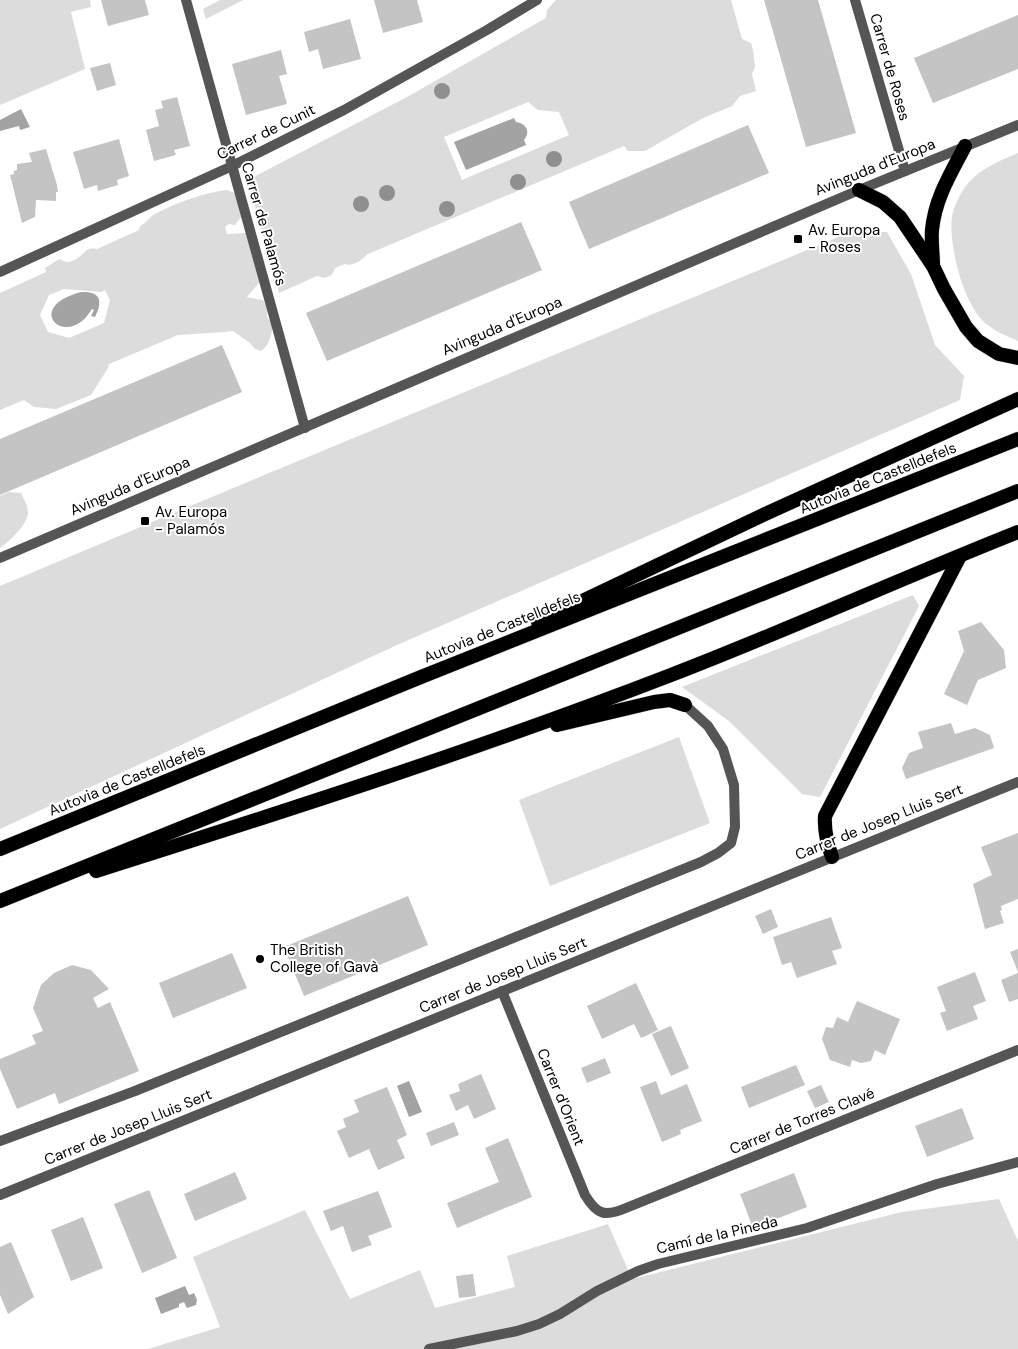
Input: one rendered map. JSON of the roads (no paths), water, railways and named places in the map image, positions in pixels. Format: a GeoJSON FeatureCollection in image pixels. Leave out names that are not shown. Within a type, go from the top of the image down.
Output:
{"type":"FeatureCollection","features":[{"type":"Feature","properties":{"kind":"highway"},"geometry":{"type":"LineString","coordinates":[[933,266],[932,231],[935,212],[940,194],[965,146]]}},
{"type":"Feature","properties":{"kind":"highway"},"geometry":{"type":"LineString","coordinates":[[859,190],[883,202],[900,217],[933,266],[955,310],[978,341],[1000,354],[1018,358]]}},
{"type":"Feature","properties":{"kind":"highway"},"geometry":{"type":"LineString","coordinates":[[420,677],[754,519],[1018,399]]}},
{"type":"Feature","properties":{"kind":"highway","name":"Autovia de Castelldefels"},"geometry":{"type":"LineString","coordinates":[[0,850],[420,677],[1018,440]]}},
{"type":"Feature","properties":{"kind":"highway"},"geometry":{"type":"LineString","coordinates":[[0,901],[1018,491]]}},
{"type":"Feature","properties":{"kind":"highway"},"geometry":{"type":"LineString","coordinates":[[0,901],[190,841],[496,740],[672,674],[1015,534]]}},
{"type":"Feature","properties":{"kind":"highway"},"geometry":{"type":"LineString","coordinates":[[832,857],[826,840],[825,816],[960,556]]}},
{"type":"Feature","properties":{"kind":"highway"},"geometry":{"type":"LineString","coordinates":[[496,740],[654,702],[670,700],[685,705]]}},
{"type":"Feature","properties":{"kind":"street","name":"Carrer de Palamós"},"geometry":{"type":"LineString","coordinates":[[186,0],[305,428]]}},
{"type":"Feature","properties":{"kind":"street","name":"Carrer de Cunit"},"geometry":{"type":"LineString","coordinates":[[0,272],[232,166],[344,110],[537,0]]}},
{"type":"Feature","properties":{"kind":"street","name":"Carrer de Roses"},"geometry":{"type":"LineString","coordinates":[[855,0],[905,171]]}},
{"type":"Feature","properties":{"kind":"street","name":"Avinguda d'Europa"},"geometry":{"type":"LineString","coordinates":[[0,558],[859,190],[1018,125]]}},
{"type":"Feature","properties":{"kind":"street"},"geometry":{"type":"LineString","coordinates":[[0,1140],[135,1092],[718,853],[731,843],[735,827],[734,785],[723,749],[708,726],[685,705]]}},
{"type":"Feature","properties":{"kind":"street","name":"Carrer de Josep Lluis Sert"},"geometry":{"type":"LineString","coordinates":[[0,1196],[1018,782]]}},
{"type":"Feature","properties":{"kind":"street","name":"Carrer d'Orient"},"geometry":{"type":"LineString","coordinates":[[502,992],[585,1195],[597,1210]]}},
{"type":"Feature","properties":{"kind":"street","name":"Carrer de Torres Clavé"},"geometry":{"type":"LineString","coordinates":[[597,1210],[605,1214],[613,1213],[1018,1050]]}},
{"type":"Feature","properties":{"kind":"street","name":"Camí de la Pineda"},"geometry":{"type":"LineString","coordinates":[[429,1349],[517,1331],[539,1324],[560,1314],[597,1291],[638,1271],[658,1264],[807,1228],[937,1184],[1018,1162]]}},
{"type":"Feature","properties":{"kind":"place","name":"Av. Europa - Roses"},"geometry":{"type":"Point","coordinates":[798,239]}},
{"type":"Feature","properties":{"kind":"place","name":"Av. Europa - Palamós"},"geometry":{"type":"Point","coordinates":[145,521]}},
{"type":"Feature","properties":{"kind":"place","name":"The British College of Gavà"},"geometry":{"type":"Point","coordinates":[260,959]}}]}
